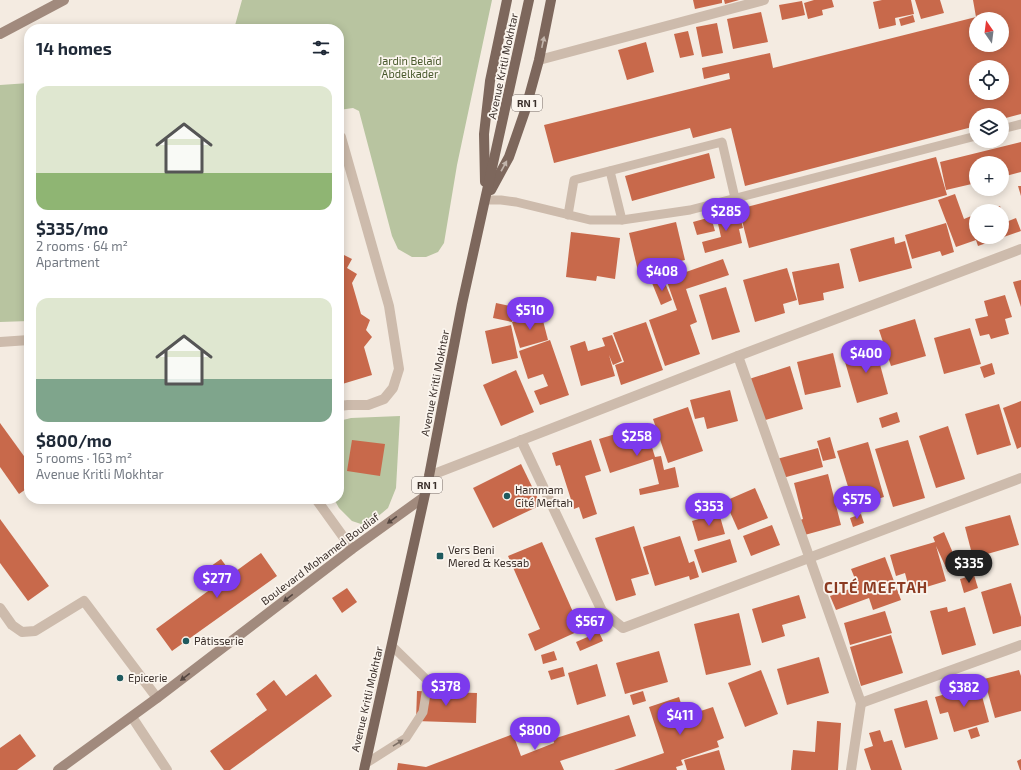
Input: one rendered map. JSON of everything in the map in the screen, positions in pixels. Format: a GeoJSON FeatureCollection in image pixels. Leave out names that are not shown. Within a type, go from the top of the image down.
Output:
{"type":"FeatureCollection","features":[{"type":"Feature","properties":{"kind":"main road"},"geometry":{"type":"LineString","coordinates":[[0,34],[64,0]]}},
{"type":"Feature","properties":{"kind":"main road","name":"RN 1"},"geometry":{"type":"LineString","coordinates":[[485,200],[484,134],[490,81],[507,0]]}},
{"type":"Feature","properties":{"kind":"main road","name":"Avenue Kritli Mokhtar"},"geometry":{"type":"LineString","coordinates":[[364,767],[429,476],[462,304],[529,0]]}},
{"type":"Feature","properties":{"kind":"main road","name":"RN 1"},"geometry":{"type":"LineString","coordinates":[[485,200],[509,157],[525,111],[539,60],[551,0]]}},
{"type":"Feature","properties":{"kind":"main road","name":"Boulevard Mohamed Boudiaf"},"geometry":{"type":"LineString","coordinates":[[58,770],[132,717],[352,549],[424,497]]}},
{"type":"Feature","properties":{"kind":"street"},"geometry":{"type":"LineString","coordinates":[[539,60],[764,0]]}},
{"type":"Feature","properties":{"kind":"street"},"geometry":{"type":"LineString","coordinates":[[344,148],[389,306],[399,369],[393,388],[384,399],[368,405],[344,405]]}},
{"type":"Feature","properties":{"kind":"street"},"geometry":{"type":"LineString","coordinates":[[429,476],[738,356],[1021,249]]}},
{"type":"Feature","properties":{"kind":"street"},"geometry":{"type":"LineString","coordinates":[[0,342],[24,340]]}},
{"type":"Feature","properties":{"kind":"street"},"geometry":{"type":"LineString","coordinates":[[738,356],[861,703],[851,770]]}},
{"type":"Feature","properties":{"kind":"street"},"geometry":{"type":"LineString","coordinates":[[521,440],[602,611],[623,628],[1021,478]]}},
{"type":"Feature","properties":{"kind":"street"},"geometry":{"type":"LineString","coordinates":[[320,504],[352,549]]}},
{"type":"Feature","properties":{"kind":"street"},"geometry":{"type":"LineString","coordinates":[[0,608],[12,625],[22,632],[35,631],[84,601],[157,698]]}},
{"type":"Feature","properties":{"kind":"street"},"geometry":{"type":"LineString","coordinates":[[861,703],[1021,645]]}},
{"type":"Feature","properties":{"kind":"street"},"geometry":{"type":"LineString","coordinates":[[132,717],[167,770]]}},
{"type":"Feature","properties":{"kind":"lane"},"geometry":{"type":"LineString","coordinates":[[1009,127],[1021,124]]}},
{"type":"Feature","properties":{"kind":"lane"},"geometry":{"type":"LineString","coordinates":[[485,200],[516,202],[590,220],[622,220],[690,210],[969,138]]}},
{"type":"Feature","properties":{"kind":"lane"},"geometry":{"type":"LineString","coordinates":[[568,215],[574,180],[722,142],[735,198]]}},
{"type":"Feature","properties":{"kind":"lane"},"geometry":{"type":"LineString","coordinates":[[610,171],[622,220]]}},
{"type":"Feature","properties":{"kind":"lane"},"geometry":{"type":"LineString","coordinates":[[364,767],[406,738],[423,712],[428,681],[392,646]]}},
{"type":"Feature","properties":{"kind":"green space","name":"Jardin Belaïd Abdelkader"},"geometry":{"type":"Polygon","coordinates":[[[242,0],[492,0],[457,165],[444,243],[438,252],[426,257],[412,257],[398,249],[392,236],[359,111],[353,108],[344,109],[344,24],[235,24],[242,0]]]}},
{"type":"Feature","properties":{"kind":"green space"},"geometry":{"type":"Polygon","coordinates":[[[24,83],[24,321],[0,322],[0,85],[24,83]]]}},
{"type":"Feature","properties":{"kind":"green space"},"geometry":{"type":"Polygon","coordinates":[[[400,416],[396,488],[388,508],[370,523],[361,524],[352,521],[337,504],[344,504],[344,420],[351,418],[400,416]]]}},
{"type":"Feature","properties":{"kind":"building"},"geometry":{"type":"Polygon","coordinates":[[[693,0],[722,0],[722,3],[695,9],[693,0]]]}},
{"type":"Feature","properties":{"kind":"building"},"geometry":{"type":"Polygon","coordinates":[[[724,0],[739,0],[725,4],[724,0]]]}},
{"type":"Feature","properties":{"kind":"building"},"geometry":{"type":"Polygon","coordinates":[[[814,0],[832,0],[834,7],[822,10],[823,15],[808,19],[804,3],[814,0]]]}},
{"type":"Feature","properties":{"kind":"building"},"geometry":{"type":"Polygon","coordinates":[[[882,0],[911,0],[914,14],[895,18],[896,25],[879,29],[873,2],[882,0]]]}},
{"type":"Feature","properties":{"kind":"building"},"geometry":{"type":"Polygon","coordinates":[[[915,0],[940,0],[944,13],[921,19],[915,0]]]}},
{"type":"Feature","properties":{"kind":"building"},"geometry":{"type":"Polygon","coordinates":[[[973,0],[1021,0],[1021,114],[1009,117],[1009,108],[969,108],[969,128],[745,186],[731,128],[693,138],[690,128],[554,163],[544,125],[730,79],[729,73],[704,79],[702,68],[770,53],[773,68],[969,19],[969,52],[1009,52],[1009,12],[975,12],[973,0]]]}},
{"type":"Feature","properties":{"kind":"building"},"geometry":{"type":"Polygon","coordinates":[[[802,1],[805,15],[782,20],[779,5],[802,1]]]}},
{"type":"Feature","properties":{"kind":"building"},"geometry":{"type":"Polygon","coordinates":[[[761,12],[768,42],[733,49],[727,19],[761,12]]]}},
{"type":"Feature","properties":{"kind":"building"},"geometry":{"type":"Polygon","coordinates":[[[913,15],[915,22],[901,26],[899,19],[913,15]]]}},
{"type":"Feature","properties":{"kind":"building"},"geometry":{"type":"Polygon","coordinates":[[[717,23],[723,53],[702,57],[696,27],[717,23]]]}},
{"type":"Feature","properties":{"kind":"building"},"geometry":{"type":"Polygon","coordinates":[[[688,31],[694,55],[680,58],[674,34],[688,31]]]}},
{"type":"Feature","properties":{"kind":"building"},"geometry":{"type":"Polygon","coordinates":[[[646,42],[654,72],[627,80],[618,50],[646,42]]]}},
{"type":"Feature","properties":{"kind":"building"},"geometry":{"type":"Polygon","coordinates":[[[1021,142],[1021,172],[1009,175],[1009,156],[969,156],[969,185],[946,190],[940,162],[997,148],[1009,148],[1009,145],[1021,142]]]}},
{"type":"Feature","properties":{"kind":"building"},"geometry":{"type":"Polygon","coordinates":[[[709,153],[715,178],[632,201],[625,176],[709,153]]]}},
{"type":"Feature","properties":{"kind":"building"},"geometry":{"type":"Polygon","coordinates":[[[936,157],[947,195],[749,248],[739,209],[936,157]]]}},
{"type":"Feature","properties":{"kind":"building"},"geometry":{"type":"Polygon","coordinates":[[[1018,186],[1021,186],[1021,196],[1018,186]]]}},
{"type":"Feature","properties":{"kind":"building"},"geometry":{"type":"Polygon","coordinates":[[[955,194],[964,219],[969,217],[969,242],[956,247],[938,200],[955,194]]]}},
{"type":"Feature","properties":{"kind":"building"},"geometry":{"type":"Polygon","coordinates":[[[738,209],[743,228],[739,229],[742,243],[705,253],[702,242],[721,237],[716,215],[738,209]]]}},
{"type":"Feature","properties":{"kind":"building"},"geometry":{"type":"Polygon","coordinates":[[[711,217],[715,231],[697,235],[693,222],[711,217]]]}},
{"type":"Feature","properties":{"kind":"building"},"geometry":{"type":"Polygon","coordinates":[[[1016,218],[1021,231],[1009,235],[1009,221],[1016,218]]]}},
{"type":"Feature","properties":{"kind":"building"},"geometry":{"type":"Polygon","coordinates":[[[676,222],[685,260],[638,271],[629,233],[676,222]]]}},
{"type":"Feature","properties":{"kind":"building"},"geometry":{"type":"Polygon","coordinates":[[[946,223],[954,252],[942,256],[940,251],[912,259],[905,235],[946,223]]]}},
{"type":"Feature","properties":{"kind":"building"},"geometry":{"type":"Polygon","coordinates":[[[571,232],[620,238],[615,279],[597,276],[596,281],[566,277],[571,232]]]}},
{"type":"Feature","properties":{"kind":"building"},"geometry":{"type":"Polygon","coordinates":[[[894,237],[895,244],[905,241],[912,268],[859,282],[850,249],[894,237]]]}},
{"type":"Feature","properties":{"kind":"building"},"geometry":{"type":"Polygon","coordinates":[[[344,255],[352,259],[347,268],[357,274],[352,283],[361,314],[370,320],[366,330],[372,337],[364,347],[372,375],[344,383],[344,255]]]}},
{"type":"Feature","properties":{"kind":"building"},"geometry":{"type":"Polygon","coordinates":[[[723,259],[729,275],[686,289],[697,322],[690,325],[700,354],[665,366],[649,320],[677,310],[666,279],[723,259]]]}},
{"type":"Feature","properties":{"kind":"building"},"geometry":{"type":"Polygon","coordinates":[[[839,263],[844,288],[823,293],[824,300],[799,305],[792,272],[839,263]]]}},
{"type":"Feature","properties":{"kind":"building"},"geometry":{"type":"Polygon","coordinates":[[[787,268],[797,300],[783,304],[785,313],[755,322],[743,280],[787,268]]]}},
{"type":"Feature","properties":{"kind":"building"},"geometry":{"type":"Polygon","coordinates":[[[663,278],[672,300],[661,305],[652,283],[663,278]]]}},
{"type":"Feature","properties":{"kind":"building"},"geometry":{"type":"Polygon","coordinates":[[[1021,280],[1021,307],[1013,282],[1021,280]]]}},
{"type":"Feature","properties":{"kind":"building"},"geometry":{"type":"Polygon","coordinates":[[[726,287],[740,332],[712,340],[699,295],[726,287]]]}},
{"type":"Feature","properties":{"kind":"building"},"geometry":{"type":"Polygon","coordinates":[[[1005,295],[1012,317],[1005,319],[1009,334],[991,339],[989,334],[980,336],[975,319],[988,316],[984,301],[1005,295]]]}},
{"type":"Feature","properties":{"kind":"building"},"geometry":{"type":"Polygon","coordinates":[[[496,303],[515,307],[512,322],[493,318],[496,303]]]}},
{"type":"Feature","properties":{"kind":"building"},"geometry":{"type":"Polygon","coordinates":[[[541,313],[548,340],[520,348],[512,322],[541,313]]]}},
{"type":"Feature","properties":{"kind":"building"},"geometry":{"type":"Polygon","coordinates":[[[915,319],[926,356],[891,366],[879,330],[915,319]]]}},
{"type":"Feature","properties":{"kind":"building"},"geometry":{"type":"Polygon","coordinates":[[[646,322],[663,370],[621,385],[615,365],[624,362],[613,333],[646,322]]]}},
{"type":"Feature","properties":{"kind":"building"},"geometry":{"type":"Polygon","coordinates":[[[511,325],[518,358],[492,364],[485,331],[511,325]]]}},
{"type":"Feature","properties":{"kind":"building"},"geometry":{"type":"Polygon","coordinates":[[[970,328],[981,364],[944,374],[934,338],[970,328]]]}},
{"type":"Feature","properties":{"kind":"building"},"geometry":{"type":"Polygon","coordinates":[[[612,335],[622,361],[613,365],[609,355],[615,376],[581,386],[570,346],[585,341],[588,351],[605,346],[602,338],[612,335]]]}},
{"type":"Feature","properties":{"kind":"building"},"geometry":{"type":"Polygon","coordinates":[[[550,340],[569,395],[540,405],[534,391],[548,386],[543,374],[528,379],[519,351],[550,340]]]}},
{"type":"Feature","properties":{"kind":"building"},"geometry":{"type":"Polygon","coordinates":[[[875,346],[888,394],[857,403],[843,355],[875,346]]]}},
{"type":"Feature","properties":{"kind":"building"},"geometry":{"type":"Polygon","coordinates":[[[833,353],[841,387],[805,395],[797,362],[833,353]]]}},
{"type":"Feature","properties":{"kind":"building"},"geometry":{"type":"Polygon","coordinates":[[[992,363],[995,374],[984,378],[980,367],[992,363]]]}},
{"type":"Feature","properties":{"kind":"building"},"geometry":{"type":"Polygon","coordinates":[[[790,366],[803,409],[762,421],[749,379],[790,366]]]}},
{"type":"Feature","properties":{"kind":"building"},"geometry":{"type":"Polygon","coordinates":[[[516,370],[534,412],[501,426],[483,385],[516,370]]]}},
{"type":"Feature","properties":{"kind":"building"},"geometry":{"type":"Polygon","coordinates":[[[730,390],[738,421],[707,429],[704,417],[695,419],[690,400],[730,390]]]}},
{"type":"Feature","properties":{"kind":"building"},"geometry":{"type":"Polygon","coordinates":[[[1021,401],[1021,447],[1017,449],[1003,408],[1021,401]]]}},
{"type":"Feature","properties":{"kind":"building"},"geometry":{"type":"Polygon","coordinates":[[[999,404],[1011,445],[977,455],[965,414],[999,404]]]}},
{"type":"Feature","properties":{"kind":"building"},"geometry":{"type":"Polygon","coordinates":[[[688,407],[703,451],[668,463],[653,419],[688,407]]]}},
{"type":"Feature","properties":{"kind":"building"},"geometry":{"type":"Polygon","coordinates":[[[897,412],[900,422],[882,428],[879,418],[897,412]]]}},
{"type":"Feature","properties":{"kind":"building"},"geometry":{"type":"Polygon","coordinates":[[[0,423],[24,456],[24,490],[19,494],[0,467],[0,423]]]}},
{"type":"Feature","properties":{"kind":"building"},"geometry":{"type":"Polygon","coordinates":[[[645,425],[655,457],[661,456],[664,470],[675,467],[679,487],[640,495],[639,489],[659,484],[653,459],[610,473],[599,439],[645,425]]]}},
{"type":"Feature","properties":{"kind":"building"},"geometry":{"type":"Polygon","coordinates":[[[948,426],[965,479],[936,488],[919,436],[948,426]]]}},
{"type":"Feature","properties":{"kind":"building"},"geometry":{"type":"Polygon","coordinates":[[[830,437],[836,458],[823,461],[817,441],[830,437]]]}},
{"type":"Feature","properties":{"kind":"building"},"geometry":{"type":"Polygon","coordinates":[[[352,440],[385,444],[380,476],[347,471],[352,440]]]}},
{"type":"Feature","properties":{"kind":"building"},"geometry":{"type":"Polygon","coordinates":[[[591,440],[601,471],[585,476],[597,514],[583,519],[579,507],[574,509],[560,465],[556,466],[552,453],[591,440]]]}},
{"type":"Feature","properties":{"kind":"building"},"geometry":{"type":"Polygon","coordinates":[[[908,440],[925,498],[893,507],[875,449],[908,440]]]}},
{"type":"Feature","properties":{"kind":"building"},"geometry":{"type":"Polygon","coordinates":[[[868,442],[884,497],[854,506],[837,451],[868,442]]]}},
{"type":"Feature","properties":{"kind":"building"},"geometry":{"type":"Polygon","coordinates":[[[818,448],[823,467],[779,479],[773,460],[818,448]]]}},
{"type":"Feature","properties":{"kind":"building","name":"Hammam Cité Meftah"},"geometry":{"type":"Polygon","coordinates":[[[521,464],[541,505],[493,528],[473,488],[521,464]]]}},
{"type":"Feature","properties":{"kind":"building"},"geometry":{"type":"Polygon","coordinates":[[[828,474],[841,525],[801,536],[797,521],[803,519],[794,483],[828,474]]]}},
{"type":"Feature","properties":{"kind":"building"},"geometry":{"type":"Polygon","coordinates":[[[755,488],[768,518],[738,530],[725,501],[755,488]]]}},
{"type":"Feature","properties":{"kind":"building"},"geometry":{"type":"Polygon","coordinates":[[[719,513],[725,534],[698,541],[692,521],[719,513]]]}},
{"type":"Feature","properties":{"kind":"building"},"geometry":{"type":"Polygon","coordinates":[[[861,514],[864,523],[853,527],[850,518],[861,514]]]}},
{"type":"Feature","properties":{"kind":"building"},"geometry":{"type":"Polygon","coordinates":[[[1010,515],[1019,545],[973,558],[965,527],[1010,515]]]}},
{"type":"Feature","properties":{"kind":"building"},"geometry":{"type":"Polygon","coordinates":[[[0,519],[49,586],[28,601],[0,563],[0,519]]]}},
{"type":"Feature","properties":{"kind":"building"},"geometry":{"type":"Polygon","coordinates":[[[772,525],[780,545],[751,556],[743,536],[772,525]]]}},
{"type":"Feature","properties":{"kind":"building"},"geometry":{"type":"Polygon","coordinates":[[[634,526],[649,574],[631,579],[636,595],[616,601],[595,538],[634,526]]]}},
{"type":"Feature","properties":{"kind":"building"},"geometry":{"type":"Polygon","coordinates":[[[944,532],[959,567],[948,572],[936,546],[946,581],[910,592],[905,573],[896,576],[890,555],[935,542],[933,537],[944,532]]]}},
{"type":"Feature","properties":{"kind":"building"},"geometry":{"type":"Polygon","coordinates":[[[680,536],[689,563],[694,561],[699,577],[690,580],[689,576],[655,586],[643,547],[680,536]]]}},
{"type":"Feature","properties":{"kind":"building"},"geometry":{"type":"Polygon","coordinates":[[[730,539],[737,562],[702,573],[694,550],[730,539]]]}},
{"type":"Feature","properties":{"kind":"building"},"geometry":{"type":"Polygon","coordinates":[[[542,542],[581,630],[535,651],[528,634],[540,629],[508,556],[542,542]]]}},
{"type":"Feature","properties":{"kind":"building"},"geometry":{"type":"Polygon","coordinates":[[[261,553],[277,576],[172,651],[156,629],[215,586],[204,571],[221,559],[232,574],[261,553]]]}},
{"type":"Feature","properties":{"kind":"building"},"geometry":{"type":"Polygon","coordinates":[[[885,557],[901,600],[873,610],[869,598],[836,610],[830,596],[858,586],[851,569],[885,557]]]}},
{"type":"Feature","properties":{"kind":"building"},"geometry":{"type":"Polygon","coordinates":[[[974,575],[978,588],[964,593],[960,579],[974,575]]]}},
{"type":"Feature","properties":{"kind":"building"},"geometry":{"type":"Polygon","coordinates":[[[1011,583],[1021,617],[1021,626],[993,634],[981,592],[1011,583]]]}},
{"type":"Feature","properties":{"kind":"building"},"geometry":{"type":"Polygon","coordinates":[[[347,588],[357,602],[342,613],[332,598],[347,588]]]}},
{"type":"Feature","properties":{"kind":"building"},"geometry":{"type":"Polygon","coordinates":[[[799,595],[806,618],[782,625],[785,636],[762,643],[752,609],[799,595]]]}},
{"type":"Feature","properties":{"kind":"building"},"geometry":{"type":"Polygon","coordinates":[[[947,607],[948,612],[965,607],[976,645],[942,655],[930,611],[947,607]]]}},
{"type":"Feature","properties":{"kind":"building"},"geometry":{"type":"Polygon","coordinates":[[[885,611],[892,633],[850,645],[844,623],[885,611]]]}},
{"type":"Feature","properties":{"kind":"building"},"geometry":{"type":"Polygon","coordinates":[[[739,613],[751,665],[706,675],[694,624],[739,613]]]}},
{"type":"Feature","properties":{"kind":"building"},"geometry":{"type":"Polygon","coordinates":[[[599,632],[603,641],[580,651],[576,642],[599,632]]]}},
{"type":"Feature","properties":{"kind":"building"},"geometry":{"type":"Polygon","coordinates":[[[891,635],[903,673],[861,686],[850,647],[891,635]]]}},
{"type":"Feature","properties":{"kind":"building"},"geometry":{"type":"Polygon","coordinates":[[[554,651],[557,660],[543,664],[541,655],[554,651]]]}},
{"type":"Feature","properties":{"kind":"building"},"geometry":{"type":"Polygon","coordinates":[[[659,651],[668,682],[625,694],[616,663],[659,651]]]}},
{"type":"Feature","properties":{"kind":"building"},"geometry":{"type":"Polygon","coordinates":[[[819,657],[829,693],[787,705],[777,669],[819,657]]]}},
{"type":"Feature","properties":{"kind":"building"},"geometry":{"type":"Polygon","coordinates":[[[597,664],[606,696],[577,705],[568,673],[597,664]]]}},
{"type":"Feature","properties":{"kind":"building"},"geometry":{"type":"Polygon","coordinates":[[[563,667],[565,676],[551,680],[548,671],[563,667]]]}},
{"type":"Feature","properties":{"kind":"building"},"geometry":{"type":"Polygon","coordinates":[[[761,670],[778,714],[745,727],[728,683],[761,670]]]}},
{"type":"Feature","properties":{"kind":"building"},"geometry":{"type":"Polygon","coordinates":[[[1019,670],[1021,676],[1021,711],[995,718],[984,679],[1019,670]]]}},
{"type":"Feature","properties":{"kind":"building"},"geometry":{"type":"Polygon","coordinates":[[[316,674],[332,696],[230,770],[224,770],[210,751],[267,710],[256,694],[274,680],[286,696],[316,674]]]}},
{"type":"Feature","properties":{"kind":"building"},"geometry":{"type":"Polygon","coordinates":[[[979,685],[989,722],[954,732],[948,712],[940,714],[935,697],[979,685]]]}},
{"type":"Feature","properties":{"kind":"building"},"geometry":{"type":"Polygon","coordinates":[[[417,691],[477,693],[476,723],[416,721],[417,691]]]}},
{"type":"Feature","properties":{"kind":"building"},"geometry":{"type":"Polygon","coordinates":[[[643,691],[646,701],[633,705],[630,695],[643,691]]]}},
{"type":"Feature","properties":{"kind":"building"},"geometry":{"type":"Polygon","coordinates":[[[679,697],[685,716],[713,707],[724,738],[717,741],[719,747],[681,760],[683,765],[676,767],[677,770],[614,770],[664,753],[649,707],[679,697]]]}},
{"type":"Feature","properties":{"kind":"building"},"geometry":{"type":"Polygon","coordinates":[[[927,700],[938,739],[905,748],[894,709],[927,700]]]}},
{"type":"Feature","properties":{"kind":"building"},"geometry":{"type":"Polygon","coordinates":[[[629,715],[636,736],[560,761],[564,770],[397,770],[398,763],[426,767],[513,734],[521,756],[554,743],[553,739],[629,715]]]}},
{"type":"Feature","properties":{"kind":"building"},"geometry":{"type":"Polygon","coordinates":[[[817,721],[841,723],[838,770],[791,770],[793,750],[815,752],[817,721]]]}},
{"type":"Feature","properties":{"kind":"building"},"geometry":{"type":"Polygon","coordinates":[[[977,727],[980,736],[971,739],[968,730],[977,727]]]}},
{"type":"Feature","properties":{"kind":"building"},"geometry":{"type":"Polygon","coordinates":[[[880,730],[884,742],[892,740],[902,770],[871,770],[864,749],[873,746],[869,733],[880,730]]]}},
{"type":"Feature","properties":{"kind":"building"},"geometry":{"type":"Polygon","coordinates":[[[20,734],[36,756],[17,770],[0,770],[0,748],[20,734]]]}},
{"type":"Feature","properties":{"kind":"building"},"geometry":{"type":"Polygon","coordinates":[[[719,750],[725,770],[687,770],[684,760],[719,750]]]}},
{"type":"Feature","properties":{"kind":"building"},"geometry":{"type":"Polygon","coordinates":[[[1021,759],[1021,770],[1020,770],[1017,761],[1021,759]]]}},
{"type":"Feature","properties":{"kind":"place","name":"Hammam Cité Meftah"},"geometry":{"type":"Point","coordinates":[507,496]}},
{"type":"Feature","properties":{"kind":"place","name":"Vers Beni Mered & Kessab"},"geometry":{"type":"Point","coordinates":[440,556]}},
{"type":"Feature","properties":{"kind":"place","name":"Pâtisserie"},"geometry":{"type":"Point","coordinates":[186,641]}},
{"type":"Feature","properties":{"kind":"place","name":"Epicerie"},"geometry":{"type":"Point","coordinates":[120,678]}},
{"type":"Feature","properties":{"kind":"district","name":"CITÉ MEFTAH"},"geometry":{"type":"Point","coordinates":[876,588]}}]}
